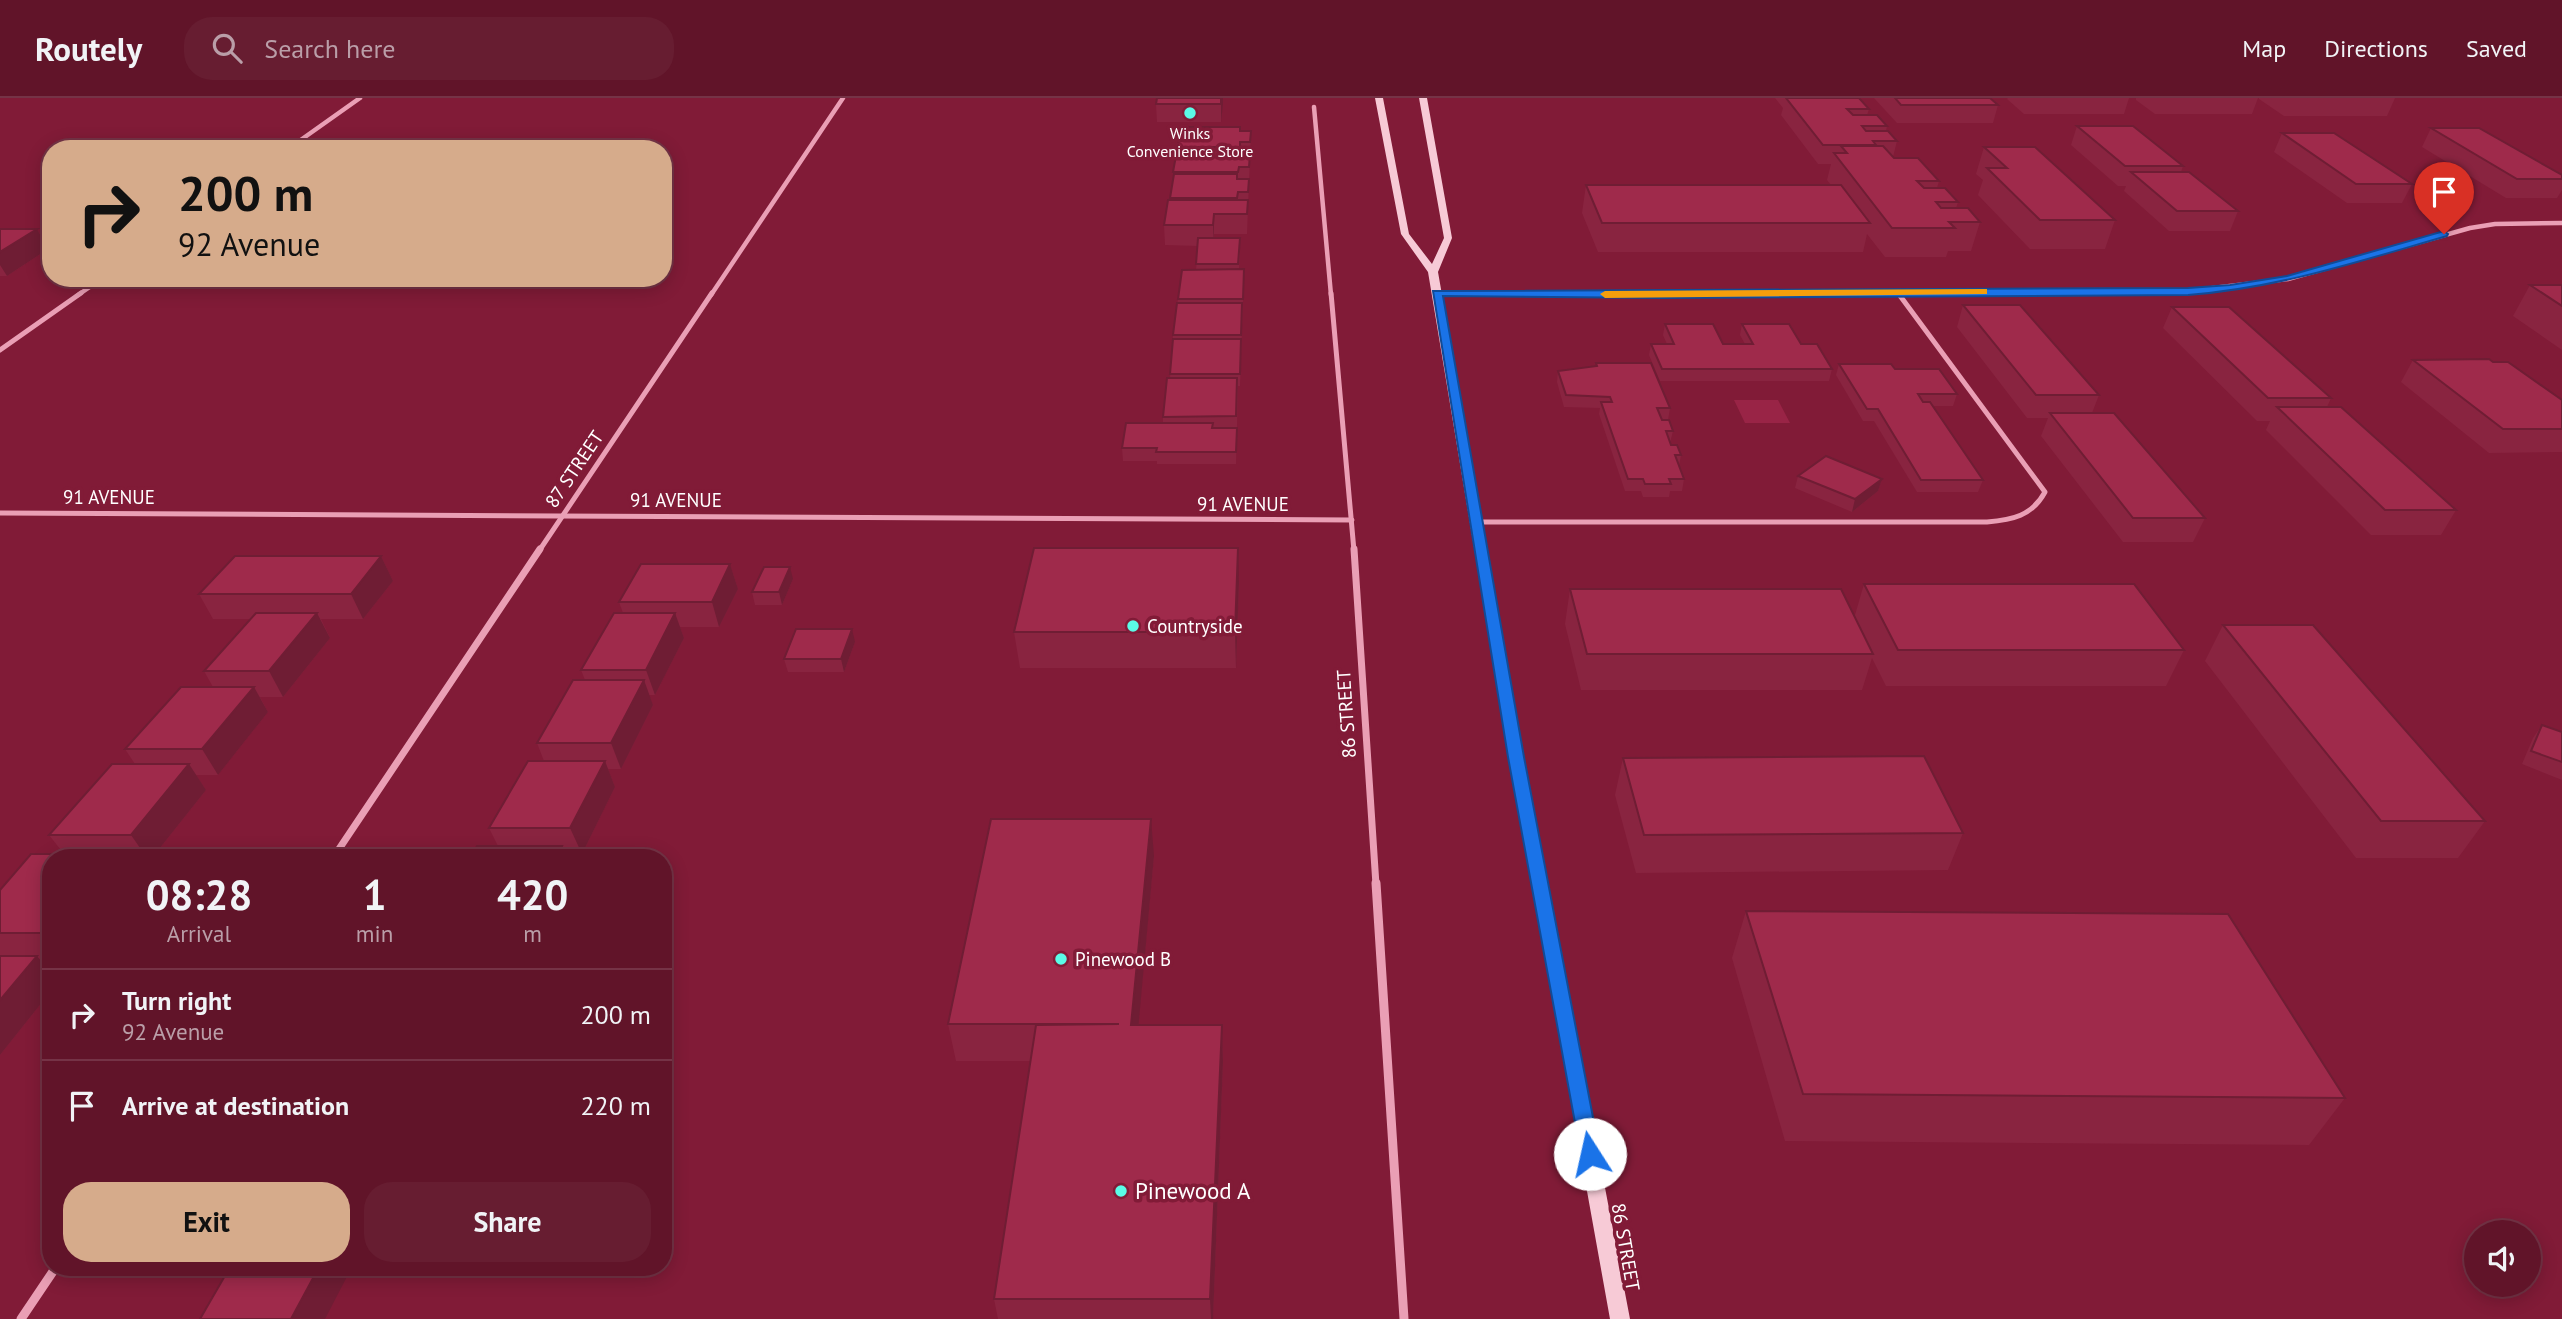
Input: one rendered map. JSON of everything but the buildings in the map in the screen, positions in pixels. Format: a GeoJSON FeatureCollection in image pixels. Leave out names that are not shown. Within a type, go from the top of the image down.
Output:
{"type":"FeatureCollection","features":[{"type":"Feature","properties":{"kind":"main road","name":"86 STREET"},"geometry":{"type":"LineString","coordinates":[[1379,98],[1405,234],[1433,272],[1620,1319]]}},
{"type":"Feature","properties":{"kind":"main road"},"geometry":{"type":"LineString","coordinates":[[1423,98],[1448,238],[1433,272]]}},
{"type":"Feature","properties":{"kind":"street"},"geometry":{"type":"LineString","coordinates":[[301,140],[360,98]]}},
{"type":"Feature","properties":{"kind":"street","name":"87 STREET"},"geometry":{"type":"LineString","coordinates":[[339,849],[843,98]]}},
{"type":"Feature","properties":{"kind":"street","name":"86 STREET"},"geometry":{"type":"LineString","coordinates":[[1314,107],[1352,520],[1404,1319]]}},
{"type":"Feature","properties":{"kind":"street"},"geometry":{"type":"LineString","coordinates":[[1437,293],[1662,295],[2188,291],[2288,279],[2470,228],[2562,223]]}},
{"type":"Feature","properties":{"kind":"street"},"geometry":{"type":"LineString","coordinates":[[0,350],[90,287]]}},
{"type":"Feature","properties":{"kind":"street"},"geometry":{"type":"LineString","coordinates":[[1476,522],[1963,522],[1999,521],[2026,515],[2040,505],[2045,492],[1897,292]]}},
{"type":"Feature","properties":{"kind":"street","name":"91 AVENUE"},"geometry":{"type":"LineString","coordinates":[[0,513],[1352,520]]}},
{"type":"Feature","properties":{"kind":"street"},"geometry":{"type":"LineString","coordinates":[[21,1319],[50,1276]]}},
{"type":"Feature","properties":{"kind":"shaded area"},"geometry":{"type":"Polygon","coordinates":[[[1734,400],[1778,400],[1790,423],[1745,423],[1734,400]]]}},
{"type":"Feature","properties":{"kind":"slow traffic"},"geometry":{"type":"LineString","coordinates":[[1605,294],[1983,292]]}},
{"type":"Feature","properties":{"kind":"place","name":"Winks Convenience Store"},"geometry":{"type":"Point","coordinates":[1190,113]}},
{"type":"Feature","properties":{"kind":"place","name":"Countryside"},"geometry":{"type":"Point","coordinates":[1133,626]}},
{"type":"Feature","properties":{"kind":"place","name":"Pinewood B"},"geometry":{"type":"Point","coordinates":[1061,959]}},
{"type":"Feature","properties":{"kind":"place","name":"Pinewood A"},"geometry":{"type":"Point","coordinates":[1121,1191]}},
{"type":"Feature","properties":{"kind":"route"},"geometry":{"type":"LineString","coordinates":[[1590,1154],[1516,757],[1437,293],[1662,295],[2188,291],[2288,279],[2444,234]]}}]}
